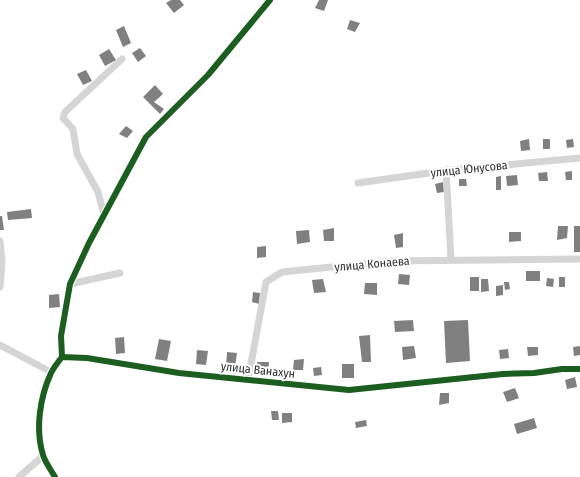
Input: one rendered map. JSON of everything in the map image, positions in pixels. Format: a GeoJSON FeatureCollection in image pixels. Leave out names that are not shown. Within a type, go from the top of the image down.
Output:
{"type":"FeatureCollection","features":[{"type":"Feature","properties":{"kind":"street"},"geometry":{"type":"LineString","coordinates":[[55,477],[43,456],[39,419],[43,398],[51,372],[62,357],[62,336],[70,284],[89,242],[146,137],[208,75],[270,0]]}},
{"type":"Feature","properties":{"kind":"street"},"geometry":{"type":"LineString","coordinates":[[104,215],[98,192],[77,154],[73,129],[63,118],[65,112],[122,59]]}},
{"type":"Feature","properties":{"kind":"street","name":"улица Юнусова"},"geometry":{"type":"LineString","coordinates":[[358,183],[446,170],[580,158]]}},
{"type":"Feature","properties":{"kind":"street"},"geometry":{"type":"LineString","coordinates":[[446,170],[451,259]]}},
{"type":"Feature","properties":{"kind":"street"},"geometry":{"type":"LineString","coordinates":[[0,241],[2,262],[0,287]]}},
{"type":"Feature","properties":{"kind":"street","name":"улица Конаева"},"geometry":{"type":"LineString","coordinates":[[248,380],[266,282],[282,272],[391,261],[451,259],[580,259]]}},
{"type":"Feature","properties":{"kind":"street"},"geometry":{"type":"LineString","coordinates":[[70,284],[120,273]]}},
{"type":"Feature","properties":{"kind":"street"},"geometry":{"type":"LineString","coordinates":[[0,345],[51,372]]}},
{"type":"Feature","properties":{"kind":"street","name":"улица Ванахун"},"geometry":{"type":"LineString","coordinates":[[62,357],[87,358],[179,373],[349,390],[503,374],[580,369]]}},
{"type":"Feature","properties":{"kind":"street"},"geometry":{"type":"LineString","coordinates":[[19,477],[43,456]]}},
{"type":"Feature","properties":{"kind":"building"},"geometry":{"type":"Polygon","coordinates":[[[171,0],[180,0],[184,5],[174,13],[166,3],[171,0]]]}},
{"type":"Feature","properties":{"kind":"building"},"geometry":{"type":"Polygon","coordinates":[[[319,0],[328,0],[324,11],[315,8],[319,0]]]}},
{"type":"Feature","properties":{"kind":"building"},"geometry":{"type":"Polygon","coordinates":[[[350,20],[360,23],[355,32],[347,29],[350,20]]]}},
{"type":"Feature","properties":{"kind":"building"},"geometry":{"type":"Polygon","coordinates":[[[124,26],[131,43],[123,47],[116,30],[124,26]]]}},
{"type":"Feature","properties":{"kind":"building"},"geometry":{"type":"Polygon","coordinates":[[[140,48],[146,56],[138,62],[132,53],[140,48]]]}},
{"type":"Feature","properties":{"kind":"building"},"geometry":{"type":"Polygon","coordinates":[[[109,49],[116,60],[105,66],[99,55],[109,49]]]}},
{"type":"Feature","properties":{"kind":"building"},"geometry":{"type":"Polygon","coordinates":[[[86,70],[92,81],[83,85],[77,74],[86,70]]]}},
{"type":"Feature","properties":{"kind":"building"},"geometry":{"type":"Polygon","coordinates":[[[155,85],[163,94],[154,102],[164,109],[160,114],[143,97],[155,85]]]}},
{"type":"Feature","properties":{"kind":"building"},"geometry":{"type":"Polygon","coordinates":[[[126,126],[133,131],[127,138],[119,134],[126,126]]]}},
{"type":"Feature","properties":{"kind":"building"},"geometry":{"type":"Polygon","coordinates":[[[529,139],[530,150],[521,151],[520,141],[529,139]]]}},
{"type":"Feature","properties":{"kind":"building"},"geometry":{"type":"Polygon","coordinates":[[[543,139],[550,139],[550,149],[543,149],[543,139]]]}},
{"type":"Feature","properties":{"kind":"building"},"geometry":{"type":"Polygon","coordinates":[[[573,139],[574,147],[567,148],[566,140],[573,139]]]}},
{"type":"Feature","properties":{"kind":"building"},"geometry":{"type":"Polygon","coordinates":[[[572,171],[572,180],[566,180],[565,172],[572,171]]]}},
{"type":"Feature","properties":{"kind":"building"},"geometry":{"type":"Polygon","coordinates":[[[547,172],[548,181],[539,181],[538,173],[547,172]]]}},
{"type":"Feature","properties":{"kind":"building"},"geometry":{"type":"Polygon","coordinates":[[[517,175],[518,185],[507,186],[506,176],[517,175]]]}},
{"type":"Feature","properties":{"kind":"building"},"geometry":{"type":"Polygon","coordinates":[[[501,176],[501,190],[496,190],[496,177],[501,176]]]}},
{"type":"Feature","properties":{"kind":"building"},"geometry":{"type":"Polygon","coordinates":[[[459,179],[466,179],[467,186],[459,186],[459,179]]]}},
{"type":"Feature","properties":{"kind":"building"},"geometry":{"type":"Polygon","coordinates":[[[443,182],[444,192],[437,193],[435,184],[443,182]]]}},
{"type":"Feature","properties":{"kind":"building"},"geometry":{"type":"Polygon","coordinates":[[[31,209],[32,218],[8,220],[7,212],[31,209]]]}},
{"type":"Feature","properties":{"kind":"building"},"geometry":{"type":"Polygon","coordinates":[[[0,216],[2,216],[4,230],[0,230],[0,216]]]}},
{"type":"Feature","properties":{"kind":"building"},"geometry":{"type":"Polygon","coordinates":[[[558,226],[568,226],[567,238],[557,240],[558,226]]]}},
{"type":"Feature","properties":{"kind":"building"},"geometry":{"type":"Polygon","coordinates":[[[574,226],[580,226],[580,252],[574,252],[574,226]]]}},
{"type":"Feature","properties":{"kind":"building"},"geometry":{"type":"Polygon","coordinates":[[[334,228],[334,241],[324,241],[323,230],[334,228]]]}},
{"type":"Feature","properties":{"kind":"building"},"geometry":{"type":"Polygon","coordinates":[[[309,230],[310,242],[297,244],[296,231],[309,230]]]}},
{"type":"Feature","properties":{"kind":"building"},"geometry":{"type":"Polygon","coordinates":[[[509,232],[521,232],[521,241],[509,242],[509,232]]]}},
{"type":"Feature","properties":{"kind":"building"},"geometry":{"type":"Polygon","coordinates":[[[403,233],[403,247],[396,248],[394,235],[403,233]]]}},
{"type":"Feature","properties":{"kind":"building"},"geometry":{"type":"Polygon","coordinates":[[[266,246],[266,257],[257,258],[257,247],[266,246]]]}},
{"type":"Feature","properties":{"kind":"building"},"geometry":{"type":"Polygon","coordinates":[[[526,271],[540,271],[540,281],[526,281],[526,271]]]}},
{"type":"Feature","properties":{"kind":"building"},"geometry":{"type":"Polygon","coordinates":[[[399,274],[410,275],[409,285],[398,284],[399,274]]]}},
{"type":"Feature","properties":{"kind":"building"},"geometry":{"type":"Polygon","coordinates":[[[470,277],[479,277],[479,291],[470,291],[470,277]]]}},
{"type":"Feature","properties":{"kind":"building"},"geometry":{"type":"Polygon","coordinates":[[[559,277],[565,277],[565,287],[559,287],[559,277]]]}},
{"type":"Feature","properties":{"kind":"building"},"geometry":{"type":"Polygon","coordinates":[[[547,278],[554,279],[553,287],[546,286],[547,278]]]}},
{"type":"Feature","properties":{"kind":"building"},"geometry":{"type":"Polygon","coordinates":[[[323,279],[326,292],[314,293],[312,280],[323,279]]]}},
{"type":"Feature","properties":{"kind":"building"},"geometry":{"type":"Polygon","coordinates":[[[481,279],[488,279],[489,291],[481,292],[481,279]]]}},
{"type":"Feature","properties":{"kind":"building"},"geometry":{"type":"Polygon","coordinates":[[[504,282],[509,282],[510,289],[505,290],[504,282]]]}},
{"type":"Feature","properties":{"kind":"building"},"geometry":{"type":"Polygon","coordinates":[[[365,283],[377,283],[377,295],[364,294],[365,283]]]}},
{"type":"Feature","properties":{"kind":"building"},"geometry":{"type":"Polygon","coordinates":[[[503,285],[503,295],[496,296],[496,286],[503,285]]]}},
{"type":"Feature","properties":{"kind":"building"},"geometry":{"type":"Polygon","coordinates":[[[253,292],[260,293],[259,304],[252,302],[253,292]]]}},
{"type":"Feature","properties":{"kind":"building"},"geometry":{"type":"Polygon","coordinates":[[[59,294],[60,307],[49,308],[49,295],[59,294]]]}},
{"type":"Feature","properties":{"kind":"building"},"geometry":{"type":"Polygon","coordinates":[[[413,320],[414,331],[395,332],[394,321],[413,320]]]}},
{"type":"Feature","properties":{"kind":"building"},"geometry":{"type":"Polygon","coordinates":[[[468,320],[470,361],[446,363],[444,321],[468,320]]]}},
{"type":"Feature","properties":{"kind":"building"},"geometry":{"type":"Polygon","coordinates":[[[370,335],[371,362],[362,362],[359,336],[370,335]]]}},
{"type":"Feature","properties":{"kind":"building"},"geometry":{"type":"Polygon","coordinates":[[[124,337],[125,353],[116,354],[115,338],[124,337]]]}},
{"type":"Feature","properties":{"kind":"building"},"geometry":{"type":"Polygon","coordinates":[[[159,339],[171,341],[167,361],[155,359],[159,339]]]}},
{"type":"Feature","properties":{"kind":"building"},"geometry":{"type":"Polygon","coordinates":[[[414,346],[416,358],[403,360],[402,347],[414,346]]]}},
{"type":"Feature","properties":{"kind":"building"},"geometry":{"type":"Polygon","coordinates":[[[580,346],[580,355],[574,356],[573,347],[580,346]]]}},
{"type":"Feature","properties":{"kind":"building"},"geometry":{"type":"Polygon","coordinates":[[[527,347],[538,347],[538,355],[528,356],[527,347]]]}},
{"type":"Feature","properties":{"kind":"building"},"geometry":{"type":"Polygon","coordinates":[[[508,349],[509,358],[500,359],[499,350],[508,349]]]}},
{"type":"Feature","properties":{"kind":"building"},"geometry":{"type":"Polygon","coordinates":[[[197,350],[208,351],[206,365],[196,364],[197,350]]]}},
{"type":"Feature","properties":{"kind":"building"},"geometry":{"type":"Polygon","coordinates":[[[227,352],[237,353],[235,367],[226,367],[227,352]]]}},
{"type":"Feature","properties":{"kind":"building"},"geometry":{"type":"Polygon","coordinates":[[[304,359],[303,370],[293,370],[294,360],[304,359]]]}},
{"type":"Feature","properties":{"kind":"building"},"geometry":{"type":"Polygon","coordinates":[[[257,362],[269,362],[268,373],[257,371],[257,362]]]}},
{"type":"Feature","properties":{"kind":"building"},"geometry":{"type":"Polygon","coordinates":[[[342,364],[354,364],[354,378],[342,378],[342,364]]]}},
{"type":"Feature","properties":{"kind":"building"},"geometry":{"type":"Polygon","coordinates":[[[321,367],[322,375],[314,376],[313,368],[321,367]]]}},
{"type":"Feature","properties":{"kind":"building"},"geometry":{"type":"Polygon","coordinates":[[[575,377],[577,387],[567,389],[565,380],[575,377]]]}},
{"type":"Feature","properties":{"kind":"building"},"geometry":{"type":"Polygon","coordinates":[[[515,388],[519,398],[507,402],[503,392],[515,388]]]}},
{"type":"Feature","properties":{"kind":"building"},"geometry":{"type":"Polygon","coordinates":[[[440,393],[449,393],[449,403],[439,405],[440,393]]]}},
{"type":"Feature","properties":{"kind":"building"},"geometry":{"type":"Polygon","coordinates":[[[271,411],[278,411],[279,420],[272,420],[271,411]]]}},
{"type":"Feature","properties":{"kind":"building"},"geometry":{"type":"Polygon","coordinates":[[[282,413],[292,413],[292,422],[282,423],[282,413]]]}},
{"type":"Feature","properties":{"kind":"building"},"geometry":{"type":"Polygon","coordinates":[[[534,418],[537,428],[517,434],[514,424],[534,418]]]}},
{"type":"Feature","properties":{"kind":"building"},"geometry":{"type":"Polygon","coordinates":[[[366,420],[367,426],[356,428],[355,422],[366,420]]]}},
{"type":"Feature","properties":{"kind":"cycle path"},"geometry":{"type":"LineString","coordinates":[[62,357],[61,336],[70,284],[89,243],[146,137],[208,75],[270,0]]}},
{"type":"Feature","properties":{"kind":"cycle path"},"geometry":{"type":"LineString","coordinates":[[55,477],[43,455],[39,435],[39,424],[47,382],[52,371],[62,357],[87,358],[179,373],[349,390],[503,374],[580,369]]}}]}
